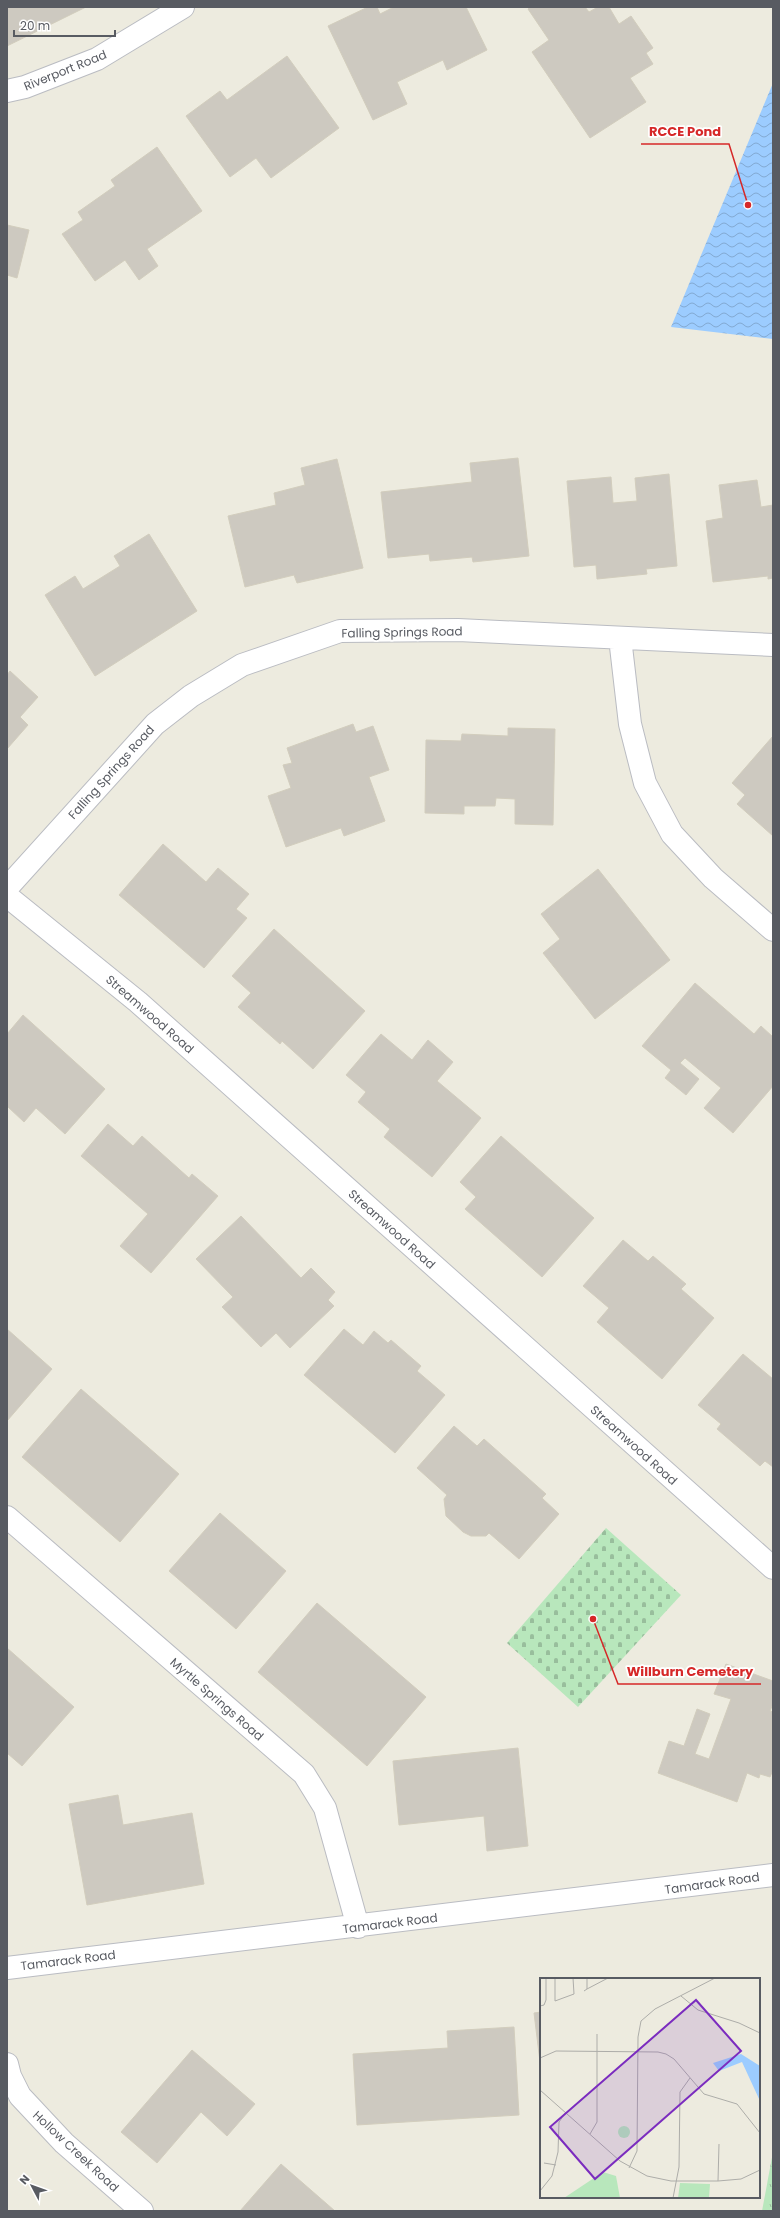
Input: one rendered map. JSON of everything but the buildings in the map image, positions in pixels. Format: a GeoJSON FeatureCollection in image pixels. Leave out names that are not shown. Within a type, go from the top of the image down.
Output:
{"type":"FeatureCollection","features":[{"type":"Feature","properties":{"kind":"street","name":"Riverport Road"},"geometry":{"type":"LineString","coordinates":[[7,91],[25,87],[98,59],[183,7]]}},
{"type":"Feature","properties":{"kind":"street","name":"Falling Springs Road"},"geometry":{"type":"LineString","coordinates":[[7,888],[155,724],[192,696],[242,665],[340,631],[458,630],[773,645]]}},
{"type":"Feature","properties":{"kind":"street"},"geometry":{"type":"LineString","coordinates":[[620,638],[630,724],[645,783],[672,834],[713,878],[773,930]]}},
{"type":"Feature","properties":{"kind":"street","name":"Streamwood Road"},"geometry":{"type":"LineString","coordinates":[[7,896],[138,1002],[773,1568]]}},
{"type":"Feature","properties":{"kind":"street","name":"Myrtle Springs Road"},"geometry":{"type":"LineString","coordinates":[[7,1517],[304,1774],[325,1808],[358,1927]]}},
{"type":"Feature","properties":{"kind":"street","name":"Tamarack Road"},"geometry":{"type":"LineString","coordinates":[[7,1968],[358,1927],[773,1875]]}},
{"type":"Feature","properties":{"kind":"street","name":"Hollow Creek Road"},"geometry":{"type":"LineString","coordinates":[[7,2064],[10,2076],[20,2096],[64,2143],[142,2211]]}},
{"type":"Feature","properties":{"kind":"green space"},"geometry":{"type":"Polygon","coordinates":[[[606,1528],[681,1595],[578,1707],[507,1643],[606,1528]]]}},
{"type":"Feature","properties":{"kind":"green space"},"geometry":{"type":"Polygon","coordinates":[[[773,2152],[773,2211],[762,2211],[773,2152]]]}},
{"type":"Feature","properties":{"kind":"water"},"geometry":{"type":"Polygon","coordinates":[[[773,83],[773,339],[671,327],[773,83]]]}},
{"type":"Feature","properties":{"kind":"place","name":"RCCE Pond"},"geometry":{"type":"Point","coordinates":[748,205]}},
{"type":"Feature","properties":{"kind":"place","name":"Willburn Cemetery"},"geometry":{"type":"Point","coordinates":[593,1619]}}]}
